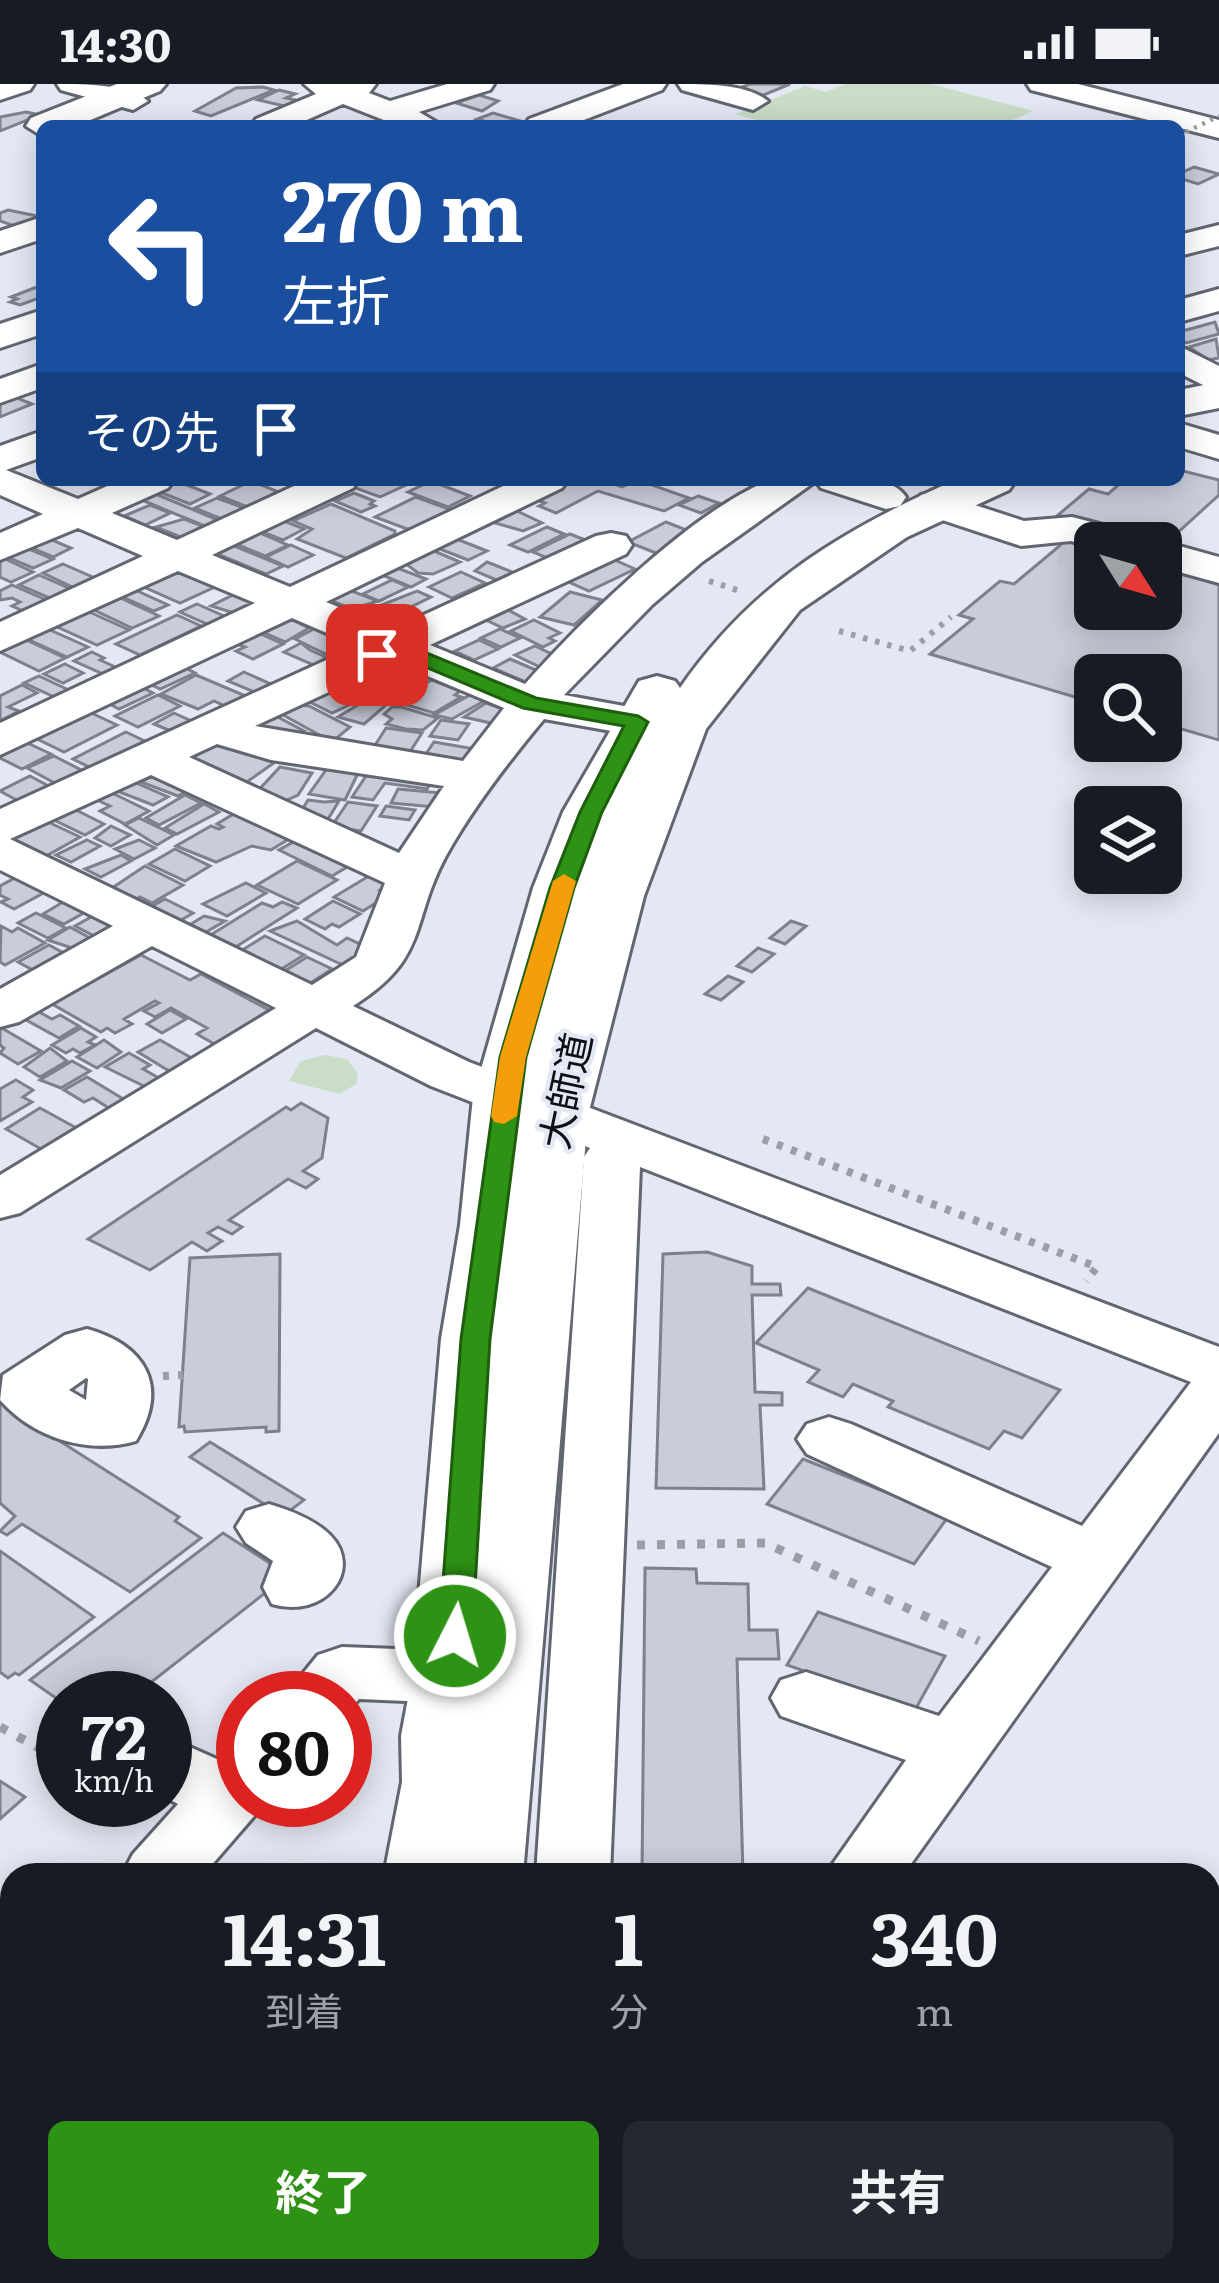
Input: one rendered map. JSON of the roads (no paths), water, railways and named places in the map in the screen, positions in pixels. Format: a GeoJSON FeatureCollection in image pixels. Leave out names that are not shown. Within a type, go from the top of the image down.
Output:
{"type":"FeatureCollection","features":[{"type":"Feature","properties":{"kind":"highway"},"geometry":{"type":"LineString","coordinates":[[82,120],[176,84]]}},
{"type":"Feature","properties":{"kind":"highway"},"geometry":{"type":"LineString","coordinates":[[1185,423],[1219,416]]}},
{"type":"Feature","properties":{"kind":"highway","name":"大師道"},"geometry":{"type":"LineString","coordinates":[[481,1863],[558,1123],[658,725],[679,659],[742,591],[824,532],[915,494],[960,486]]}},
{"type":"Feature","properties":{"kind":"highway","name":"大師道"},"geometry":{"type":"LineString","coordinates":[[429,1863],[443,1782],[442,1736],[452,1677],[476,1339],[494,1226],[558,1123]]}},
{"type":"Feature","properties":{"kind":"street"},"geometry":{"type":"LineString","coordinates":[[0,92],[19,84]]}},
{"type":"Feature","properties":{"kind":"street"},"geometry":{"type":"LineString","coordinates":[[72,84],[121,108]]}},
{"type":"Feature","properties":{"kind":"street"},"geometry":{"type":"LineString","coordinates":[[414,120],[479,84]]}},
{"type":"Feature","properties":{"kind":"street"},"geometry":{"type":"LineString","coordinates":[[555,120],[651,84]]}},
{"type":"Feature","properties":{"kind":"street"},"geometry":{"type":"LineString","coordinates":[[693,84],[752,100]]}},
{"type":"Feature","properties":{"kind":"street"},"geometry":{"type":"LineString","coordinates":[[279,120],[342,87],[410,120]]}},
{"type":"Feature","properties":{"kind":"street"},"geometry":{"type":"LineString","coordinates":[[1084,91],[1184,120]]}},
{"type":"Feature","properties":{"kind":"street"},"geometry":{"type":"LineString","coordinates":[[1084,91],[1219,129]]}},
{"type":"Feature","properties":{"kind":"street"},"geometry":{"type":"LineString","coordinates":[[573,113],[597,120]]}},
{"type":"Feature","properties":{"kind":"street"},"geometry":{"type":"LineString","coordinates":[[0,243],[35,215]]}},
{"type":"Feature","properties":{"kind":"street"},"geometry":{"type":"LineString","coordinates":[[1185,309],[1219,300]]}},
{"type":"Feature","properties":{"kind":"street"},"geometry":{"type":"LineString","coordinates":[[0,392],[36,377]]}},
{"type":"Feature","properties":{"kind":"street"},"geometry":{"type":"LineString","coordinates":[[1185,437],[1219,447]]}},
{"type":"Feature","properties":{"kind":"street"},"geometry":{"type":"LineString","coordinates":[[0,460],[36,445]]}},
{"type":"Feature","properties":{"kind":"street"},"geometry":{"type":"LineString","coordinates":[[0,481],[531,703],[658,725]]}},
{"type":"Feature","properties":{"kind":"street"},"geometry":{"type":"LineString","coordinates":[[0,548],[140,486]]}},
{"type":"Feature","properties":{"kind":"street"},"geometry":{"type":"LineString","coordinates":[[0,638],[326,486]]}},
{"type":"Feature","properties":{"kind":"street"},"geometry":{"type":"LineString","coordinates":[[460,486],[500,501],[553,509],[610,545],[668,566]]}},
{"type":"Feature","properties":{"kind":"street"},"geometry":{"type":"LineString","coordinates":[[0,1200],[371,972],[387,952],[409,876],[472,776],[531,703],[668,566],[787,486]]}},
{"type":"Feature","properties":{"kind":"street"},"geometry":{"type":"LineString","coordinates":[[869,486],[915,494],[1014,539],[1062,544]]}},
{"type":"Feature","properties":{"kind":"street"},"geometry":{"type":"LineString","coordinates":[[0,741],[500,501]]}},
{"type":"Feature","properties":{"kind":"street"},"geometry":{"type":"LineString","coordinates":[[1014,539],[1074,530]]}},
{"type":"Feature","properties":{"kind":"street"},"geometry":{"type":"LineString","coordinates":[[0,827],[610,545]]}},
{"type":"Feature","properties":{"kind":"street"},"geometry":{"type":"LineString","coordinates":[[1182,560],[1219,570]]}},
{"type":"Feature","properties":{"kind":"street"},"geometry":{"type":"LineString","coordinates":[[79,702],[161,754],[409,876]]}},
{"type":"Feature","properties":{"kind":"street"},"geometry":{"type":"LineString","coordinates":[[216,729],[272,746],[349,742],[472,776]]}},
{"type":"Feature","properties":{"kind":"street"},"geometry":{"type":"LineString","coordinates":[[0,851],[558,1123],[1219,1370]]}},
{"type":"Feature","properties":{"kind":"street"},"geometry":{"type":"LineString","coordinates":[[0,1011],[149,926]]}},
{"type":"Feature","properties":{"kind":"street"},"geometry":{"type":"LineString","coordinates":[[558,1123],[588,1546],[574,1863]]}},
{"type":"Feature","properties":{"kind":"street"},"geometry":{"type":"LineString","coordinates":[[878,1863],[954,1749],[1219,1388]]}},
{"type":"Feature","properties":{"kind":"street"},"geometry":{"type":"LineString","coordinates":[[829,1438],[1093,1558]]}},
{"type":"Feature","properties":{"kind":"street"},"geometry":{"type":"LineString","coordinates":[[269,1527],[307,1552],[304,1581],[296,1587]]}},
{"type":"Feature","properties":{"kind":"street"},"geometry":{"type":"LineString","coordinates":[[372,1674],[452,1677]]}},
{"type":"Feature","properties":{"kind":"street"},"geometry":{"type":"LineString","coordinates":[[806,1698],[954,1749]]}},
{"type":"Feature","properties":{"kind":"street"},"geometry":{"type":"LineString","coordinates":[[170,1863],[216,1810]]}},
{"type":"Feature","properties":{"kind":"tunnel"},"geometry":{"type":"LineString","coordinates":[[1062,544],[1068,546]]}}]}
